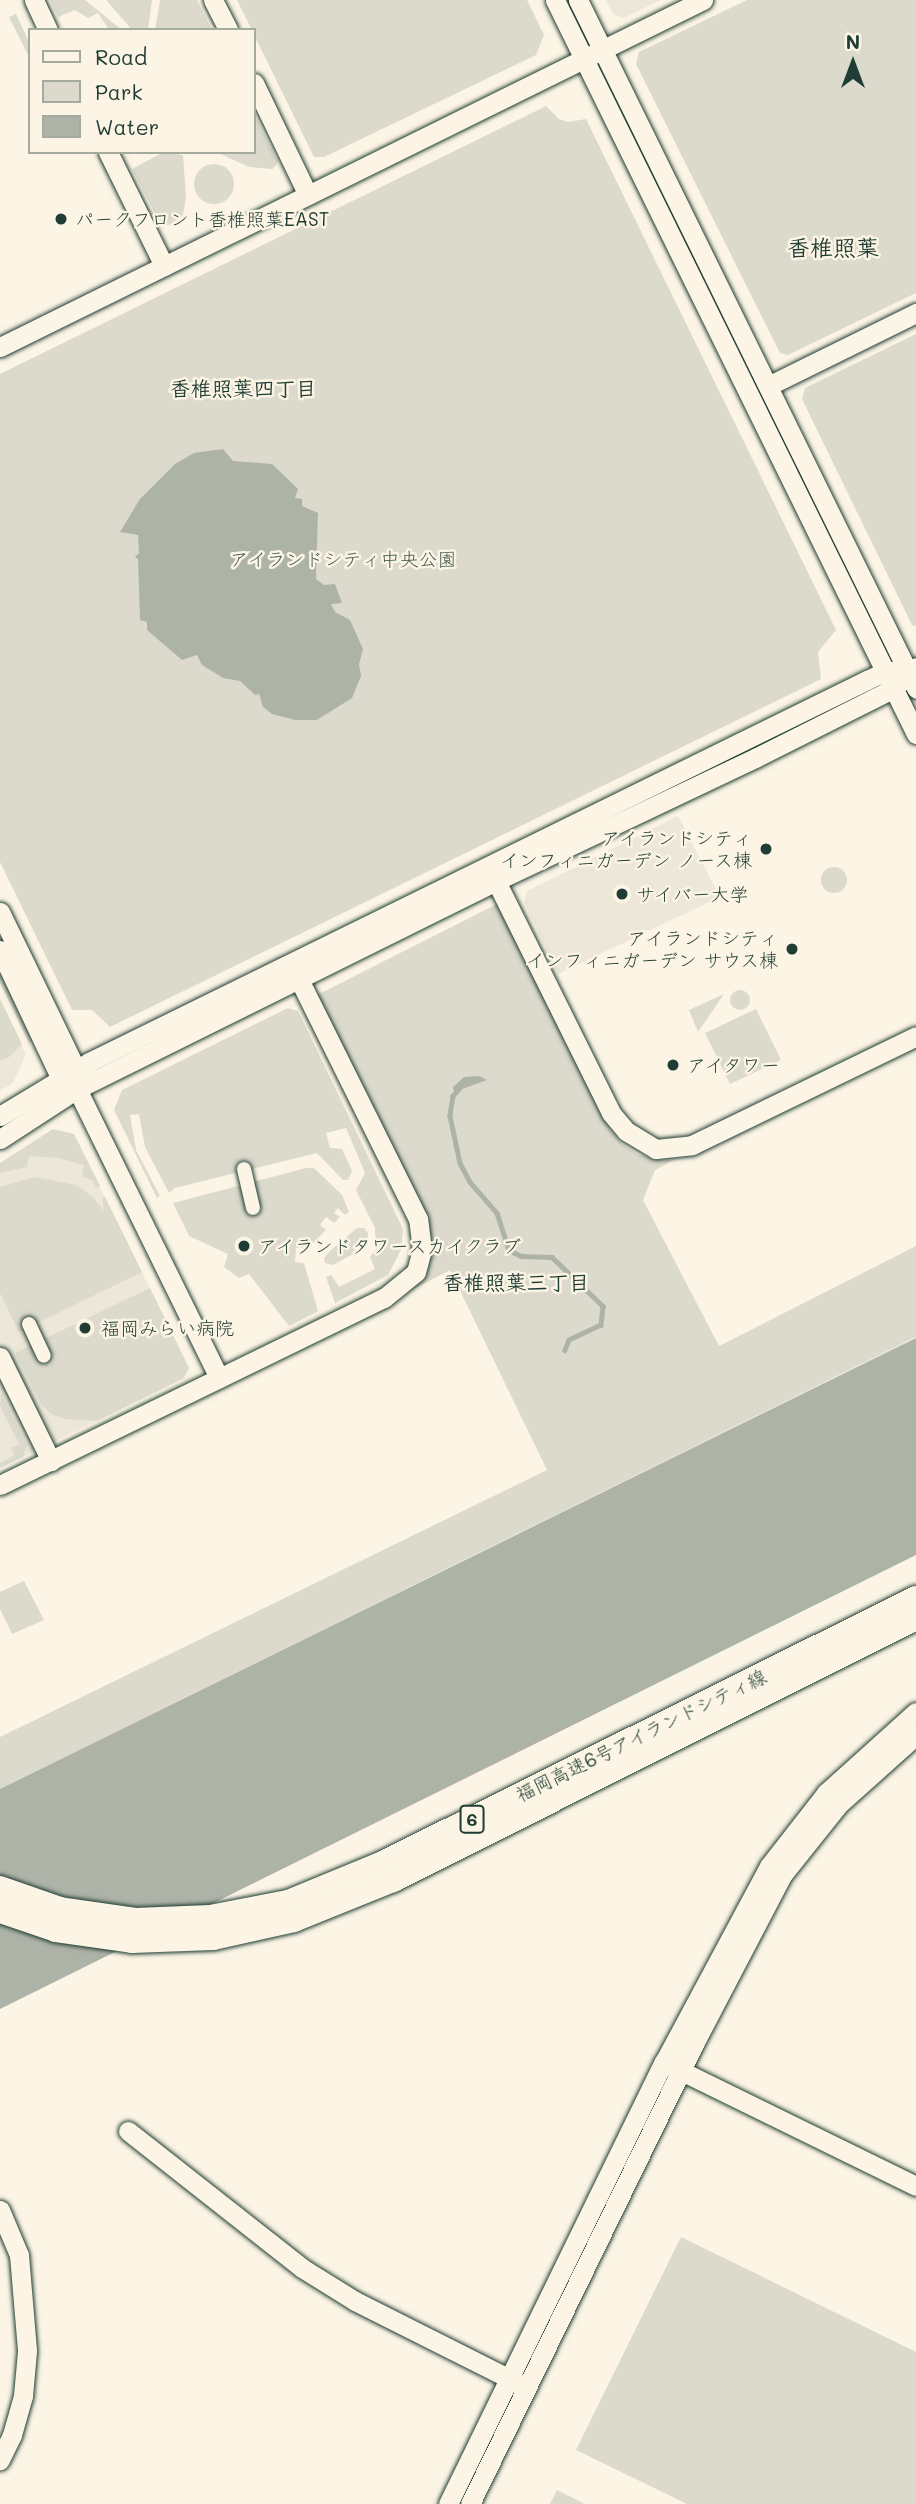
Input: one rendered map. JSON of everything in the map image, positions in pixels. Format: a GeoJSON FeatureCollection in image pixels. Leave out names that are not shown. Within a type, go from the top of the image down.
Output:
{"type":"FeatureCollection","features":[{"type":"Feature","properties":{"kind":"highway","name":"福岡高速6号アイランドシティ線"},"geometry":{"type":"LineString","coordinates":[[0,1888],[60,1909],[135,1920],[210,1917],[288,1902],[385,1862],[916,1598]]}},
{"type":"Feature","properties":{"kind":"highway","name":"福岡高速6号アイランドシティ線"},"geometry":{"type":"LineString","coordinates":[[0,1911],[56,1930],[132,1941],[213,1938],[294,1920],[393,1880],[916,1618]]}},
{"type":"Feature","properties":{"kind":"street"},"geometry":{"type":"LineString","coordinates":[[34,0],[47,28]]}},
{"type":"Feature","properties":{"kind":"street"},"geometry":{"type":"LineString","coordinates":[[213,0],[227,28]]}},
{"type":"Feature","properties":{"kind":"street"},"geometry":{"type":"LineString","coordinates":[[0,1116],[68,1073],[890,679],[913,675],[768,386],[593,53],[555,0]]}},
{"type":"Feature","properties":{"kind":"street"},"geometry":{"type":"LineString","coordinates":[[578,0],[593,53],[916,734]]}},
{"type":"Feature","properties":{"kind":"street"},"geometry":{"type":"LineString","coordinates":[[0,346],[703,0]]}},
{"type":"Feature","properties":{"kind":"street"},"geometry":{"type":"LineString","coordinates":[[256,87],[308,195]]}},
{"type":"Feature","properties":{"kind":"street"},"geometry":{"type":"LineString","coordinates":[[109,154],[164,266]]}},
{"type":"Feature","properties":{"kind":"street"},"geometry":{"type":"LineString","coordinates":[[768,386],[916,313]]}},
{"type":"Feature","properties":{"kind":"street"},"geometry":{"type":"LineString","coordinates":[[0,1139],[77,1089],[496,881],[890,679]]}},
{"type":"Feature","properties":{"kind":"street"},"geometry":{"type":"LineString","coordinates":[[496,881],[611,1113],[626,1131],[656,1149],[692,1145],[916,1036]]}},
{"type":"Feature","properties":{"kind":"street"},"geometry":{"type":"LineString","coordinates":[[0,912],[68,1073]]}},
{"type":"Feature","properties":{"kind":"street"},"geometry":{"type":"LineString","coordinates":[[0,950],[77,1089],[219,1378]]}},
{"type":"Feature","properties":{"kind":"street"},"geometry":{"type":"LineString","coordinates":[[0,1485],[384,1298],[415,1272],[421,1258],[418,1219],[299,979]]}},
{"type":"Feature","properties":{"kind":"street"},"geometry":{"type":"LineString","coordinates":[[244,1169],[253,1208]]}},
{"type":"Feature","properties":{"kind":"street"},"geometry":{"type":"LineString","coordinates":[[29,1324],[44,1356]]}},
{"type":"Feature","properties":{"kind":"street"},"geometry":{"type":"LineString","coordinates":[[0,1357],[51,1461]]}},
{"type":"Feature","properties":{"kind":"street"},"geometry":{"type":"LineString","coordinates":[[448,2504],[518,2383],[769,1866],[826,1793],[916,1712]]}},
{"type":"Feature","properties":{"kind":"street"},"geometry":{"type":"LineString","coordinates":[[673,2067],[783,1874],[838,1805],[916,1735]]}},
{"type":"Feature","properties":{"kind":"street"},"geometry":{"type":"LineString","coordinates":[[673,2067],[916,2186]]}},
{"type":"Feature","properties":{"kind":"street"},"geometry":{"type":"LineString","coordinates":[[128,2131],[302,2268],[355,2301],[518,2383]]}},
{"type":"Feature","properties":{"kind":"street"},"geometry":{"type":"LineString","coordinates":[[0,2210],[19,2255],[27,2351],[23,2396],[12,2435],[0,2460]]}},
{"type":"Feature","properties":{"kind":"street"},"geometry":{"type":"LineString","coordinates":[[470,2504],[518,2383]]}},
{"type":"Feature","properties":{"kind":"shaded area"},"geometry":{"type":"Polygon","coordinates":[[[606,0],[661,0],[624,18],[614,15],[606,0]]]}},
{"type":"Feature","properties":{"kind":"shaded area","name":"サイバー大学"},"geometry":{"type":"Polygon","coordinates":[[[678,816],[720,897],[558,974],[524,902],[527,891],[678,816]]]}},
{"type":"Feature","properties":{"kind":"shaded area"},"geometry":{"type":"Polygon","coordinates":[[[0,999],[26,1054],[13,1083],[0,1091],[0,999]]]}},
{"type":"Feature","properties":{"kind":"shaded area","name":"福岡みらい病院"},"geometry":{"type":"Polygon","coordinates":[[[74,1134],[189,1368],[184,1378],[0,1468],[0,1163],[74,1134]]]}},
{"type":"Feature","properties":{"kind":"green space"},"geometry":{"type":"Polygon","coordinates":[[[50,0],[85,0],[120,28],[108,28],[98,13],[88,18],[75,10],[58,17],[50,0]]]}},
{"type":"Feature","properties":{"kind":"green space"},"geometry":{"type":"Polygon","coordinates":[[[106,0],[152,0],[148,28],[130,28],[106,0]]]}},
{"type":"Feature","properties":{"kind":"green space"},"geometry":{"type":"Polygon","coordinates":[[[160,0],[197,0],[211,28],[155,28],[160,0]]]}},
{"type":"Feature","properties":{"kind":"green space"},"geometry":{"type":"Polygon","coordinates":[[[237,0],[527,0],[544,35],[536,55],[324,157],[314,157],[256,39],[256,28],[251,28],[237,0]]]}},
{"type":"Feature","properties":{"kind":"green space"},"geometry":{"type":"Polygon","coordinates":[[[747,0],[916,0],[916,293],[788,355],[780,353],[636,64],[639,52],[747,0]]]}},
{"type":"Feature","properties":{"kind":"green space"},"geometry":{"type":"Polygon","coordinates":[[[16,14],[28,40],[28,55],[9,17],[16,14]]]}},
{"type":"Feature","properties":{"kind":"green space","name":"アイランドシティ中央公園"},"geometry":{"type":"Polygon","coordinates":[[[546,106],[559,119],[568,122],[586,119],[836,630],[818,652],[821,679],[110,1027],[92,1010],[72,1010],[0,862],[0,374],[546,106]]]}},
{"type":"Feature","properties":{"kind":"green space"},"geometry":{"type":"Polygon","coordinates":[[[256,118],[278,162],[273,169],[249,167],[220,154],[256,154],[256,118]]]}},
{"type":"Feature","properties":{"kind":"green space"},"geometry":{"type":"Polygon","coordinates":[[[160,154],[183,155],[186,197],[183,215],[169,225],[161,225],[132,169],[160,154]]]}},
{"type":"Feature","properties":{"kind":"green space"},"geometry":{"type":"Polygon","coordinates":[[[214,164],[222,165],[228,170],[233,176],[233,192],[228,198],[222,203],[214,204],[206,203],[200,198],[195,192],[194,184],[195,176],[200,170],[206,165],[214,164]]]}},
{"type":"Feature","properties":{"kind":"green space"},"geometry":{"type":"Polygon","coordinates":[[[651,170],[827,527],[841,564],[661,202],[651,170]]]}},
{"type":"Feature","properties":{"kind":"green space"},"geometry":{"type":"Polygon","coordinates":[[[916,334],[916,626],[912,625],[802,399],[805,388],[916,334]]]}},
{"type":"Feature","properties":{"kind":"green space"},"geometry":{"type":"Polygon","coordinates":[[[834,867],[843,871],[847,880],[843,889],[834,893],[825,889],[821,880],[825,871],[834,867]]]}},
{"type":"Feature","properties":{"kind":"green space"},"geometry":{"type":"Polygon","coordinates":[[[497,904],[610,1129],[622,1144],[637,1154],[656,1160],[676,1159],[655,1170],[643,1200],[719,1346],[916,1246],[916,1337],[0,1789],[0,1737],[547,1470],[450,1270],[400,1296],[421,1279],[429,1263],[429,1226],[317,995],[497,904]]]}},
{"type":"Feature","properties":{"kind":"green space"},"geometry":{"type":"Polygon","coordinates":[[[0,967],[35,1040],[29,1043],[0,983],[0,967]]]}},
{"type":"Feature","properties":{"kind":"green space"},"geometry":{"type":"Polygon","coordinates":[[[736,990],[744,990],[750,1000],[744,1010],[736,1010],[730,1004],[730,996],[736,990]]]}},
{"type":"Feature","properties":{"kind":"green space"},"geometry":{"type":"Polygon","coordinates":[[[724,994],[698,1032],[689,1010],[724,994]]]}},
{"type":"Feature","properties":{"kind":"green space"},"geometry":{"type":"Polygon","coordinates":[[[0,999],[22,1044],[8,1058],[0,1060],[0,999]]]}},
{"type":"Feature","properties":{"kind":"green space"},"geometry":{"type":"Polygon","coordinates":[[[288,1008],[298,1011],[403,1229],[401,1250],[388,1275],[335,1303],[326,1277],[331,1275],[339,1287],[375,1269],[370,1257],[376,1249],[375,1228],[356,1190],[365,1173],[346,1128],[326,1133],[330,1148],[342,1149],[352,1171],[348,1180],[343,1180],[317,1153],[175,1188],[169,1193],[145,1147],[139,1114],[130,1115],[136,1150],[160,1196],[157,1198],[114,1110],[122,1090],[288,1008]]]}},
{"type":"Feature","properties":{"kind":"green space"},"geometry":{"type":"Polygon","coordinates":[[[756,1009],[781,1060],[730,1084],[705,1033],[756,1009]]]}},
{"type":"Feature","properties":{"kind":"green space"},"geometry":{"type":"Polygon","coordinates":[[[53,1129],[74,1134],[100,1186],[96,1188],[93,1181],[82,1176],[84,1165],[58,1158],[29,1156],[27,1167],[0,1173],[0,1163],[53,1129]]]}},
{"type":"Feature","properties":{"kind":"green space","name":"アイランドタワースカイクラブ"},"geometry":{"type":"Polygon","coordinates":[[[314,1168],[342,1195],[349,1212],[345,1215],[338,1208],[334,1213],[340,1217],[334,1223],[326,1217],[320,1225],[326,1230],[309,1247],[296,1248],[295,1262],[304,1263],[318,1311],[289,1326],[249,1274],[239,1278],[224,1267],[228,1254],[189,1236],[173,1203],[314,1168]]]}},
{"type":"Feature","properties":{"kind":"green space"},"geometry":{"type":"Polygon","coordinates":[[[35,1177],[76,1185],[93,1197],[104,1211],[102,1198],[105,1197],[142,1272],[19,1332],[0,1293],[0,1187],[35,1177]]]}},
{"type":"Feature","properties":{"kind":"green space"},"geometry":{"type":"Polygon","coordinates":[[[357,1228],[364,1228],[368,1233],[368,1241],[362,1249],[333,1265],[325,1263],[324,1258],[330,1251],[357,1228]]]}},
{"type":"Feature","properties":{"kind":"green space"},"geometry":{"type":"Polygon","coordinates":[[[150,1288],[189,1368],[184,1378],[97,1421],[65,1419],[51,1414],[41,1404],[15,1353],[150,1288]]]}},
{"type":"Feature","properties":{"kind":"green space"},"geometry":{"type":"Polygon","coordinates":[[[1,1393],[27,1445],[23,1457],[0,1468],[0,1463],[14,1456],[11,1448],[19,1444],[0,1406],[1,1393]]]}},
{"type":"Feature","properties":{"kind":"green space"},"geometry":{"type":"Polygon","coordinates":[[[24,1581],[44,1620],[12,1634],[0,1609],[0,1592],[24,1581]]]}},
{"type":"Feature","properties":{"kind":"green space"},"geometry":{"type":"Polygon","coordinates":[[[681,2237],[916,2352],[916,2504],[687,2504],[576,2450],[681,2237]]]}},
{"type":"Feature","properties":{"kind":"green space"},"geometry":{"type":"Polygon","coordinates":[[[557,2490],[585,2504],[550,2504],[557,2490]]]}},
{"type":"Feature","properties":{"kind":"water"},"geometry":{"type":"Polygon","coordinates":[[[223,449],[233,461],[272,464],[298,489],[295,498],[302,499],[302,506],[318,513],[316,579],[324,585],[335,584],[342,603],[331,604],[335,612],[350,620],[363,649],[359,664],[361,676],[352,698],[317,720],[295,720],[272,714],[263,707],[259,694],[255,695],[240,681],[223,678],[202,665],[197,655],[182,660],[147,630],[147,622],[140,620],[138,559],[135,557],[139,553],[138,535],[120,532],[140,499],[175,464],[194,453],[223,449]]]}},
{"type":"Feature","properties":{"kind":"water"},"geometry":{"type":"Polygon","coordinates":[[[479,1076],[487,1080],[454,1092],[453,1087],[464,1077],[479,1076]]]}},
{"type":"Feature","properties":{"kind":"water"},"geometry":{"type":"Polygon","coordinates":[[[916,1338],[916,1555],[0,2009],[0,1789],[916,1338]]]}},
{"type":"Feature","properties":{"kind":"waterway"},"geometry":{"type":"LineString","coordinates":[[460,1088],[453,1096],[450,1116],[460,1163],[470,1182],[497,1213],[509,1250],[521,1256],[552,1257],[603,1306],[601,1325],[569,1340],[565,1350]]}},
{"type":"Feature","properties":{"kind":"place","name":"パークフロント香椎照葉EAST"},"geometry":{"type":"Point","coordinates":[61,219]}},
{"type":"Feature","properties":{"kind":"place","name":"アイランドシティ インフィニガーデン ノース棟"},"geometry":{"type":"Point","coordinates":[766,849]}},
{"type":"Feature","properties":{"kind":"place","name":"サイバー大学"},"geometry":{"type":"Point","coordinates":[622,894]}},
{"type":"Feature","properties":{"kind":"place","name":"アイランドシティ インフィニガーデン サウス棟"},"geometry":{"type":"Point","coordinates":[792,949]}},
{"type":"Feature","properties":{"kind":"place","name":"アイタワー"},"geometry":{"type":"Point","coordinates":[673,1065]}},
{"type":"Feature","properties":{"kind":"place","name":"アイランドタワースカイクラブ"},"geometry":{"type":"Point","coordinates":[244,1246]}},
{"type":"Feature","properties":{"kind":"place","name":"福岡みらい病院"},"geometry":{"type":"Point","coordinates":[85,1328]}},
{"type":"Feature","properties":{"kind":"district","name":"香椎照葉"},"geometry":{"type":"Point","coordinates":[833,247]}},
{"type":"Feature","properties":{"kind":"district","name":"香椎照葉四丁目"},"geometry":{"type":"Point","coordinates":[243,388]}},
{"type":"Feature","properties":{"kind":"district","name":"香椎照葉三丁目"},"geometry":{"type":"Point","coordinates":[516,1282]}}]}
